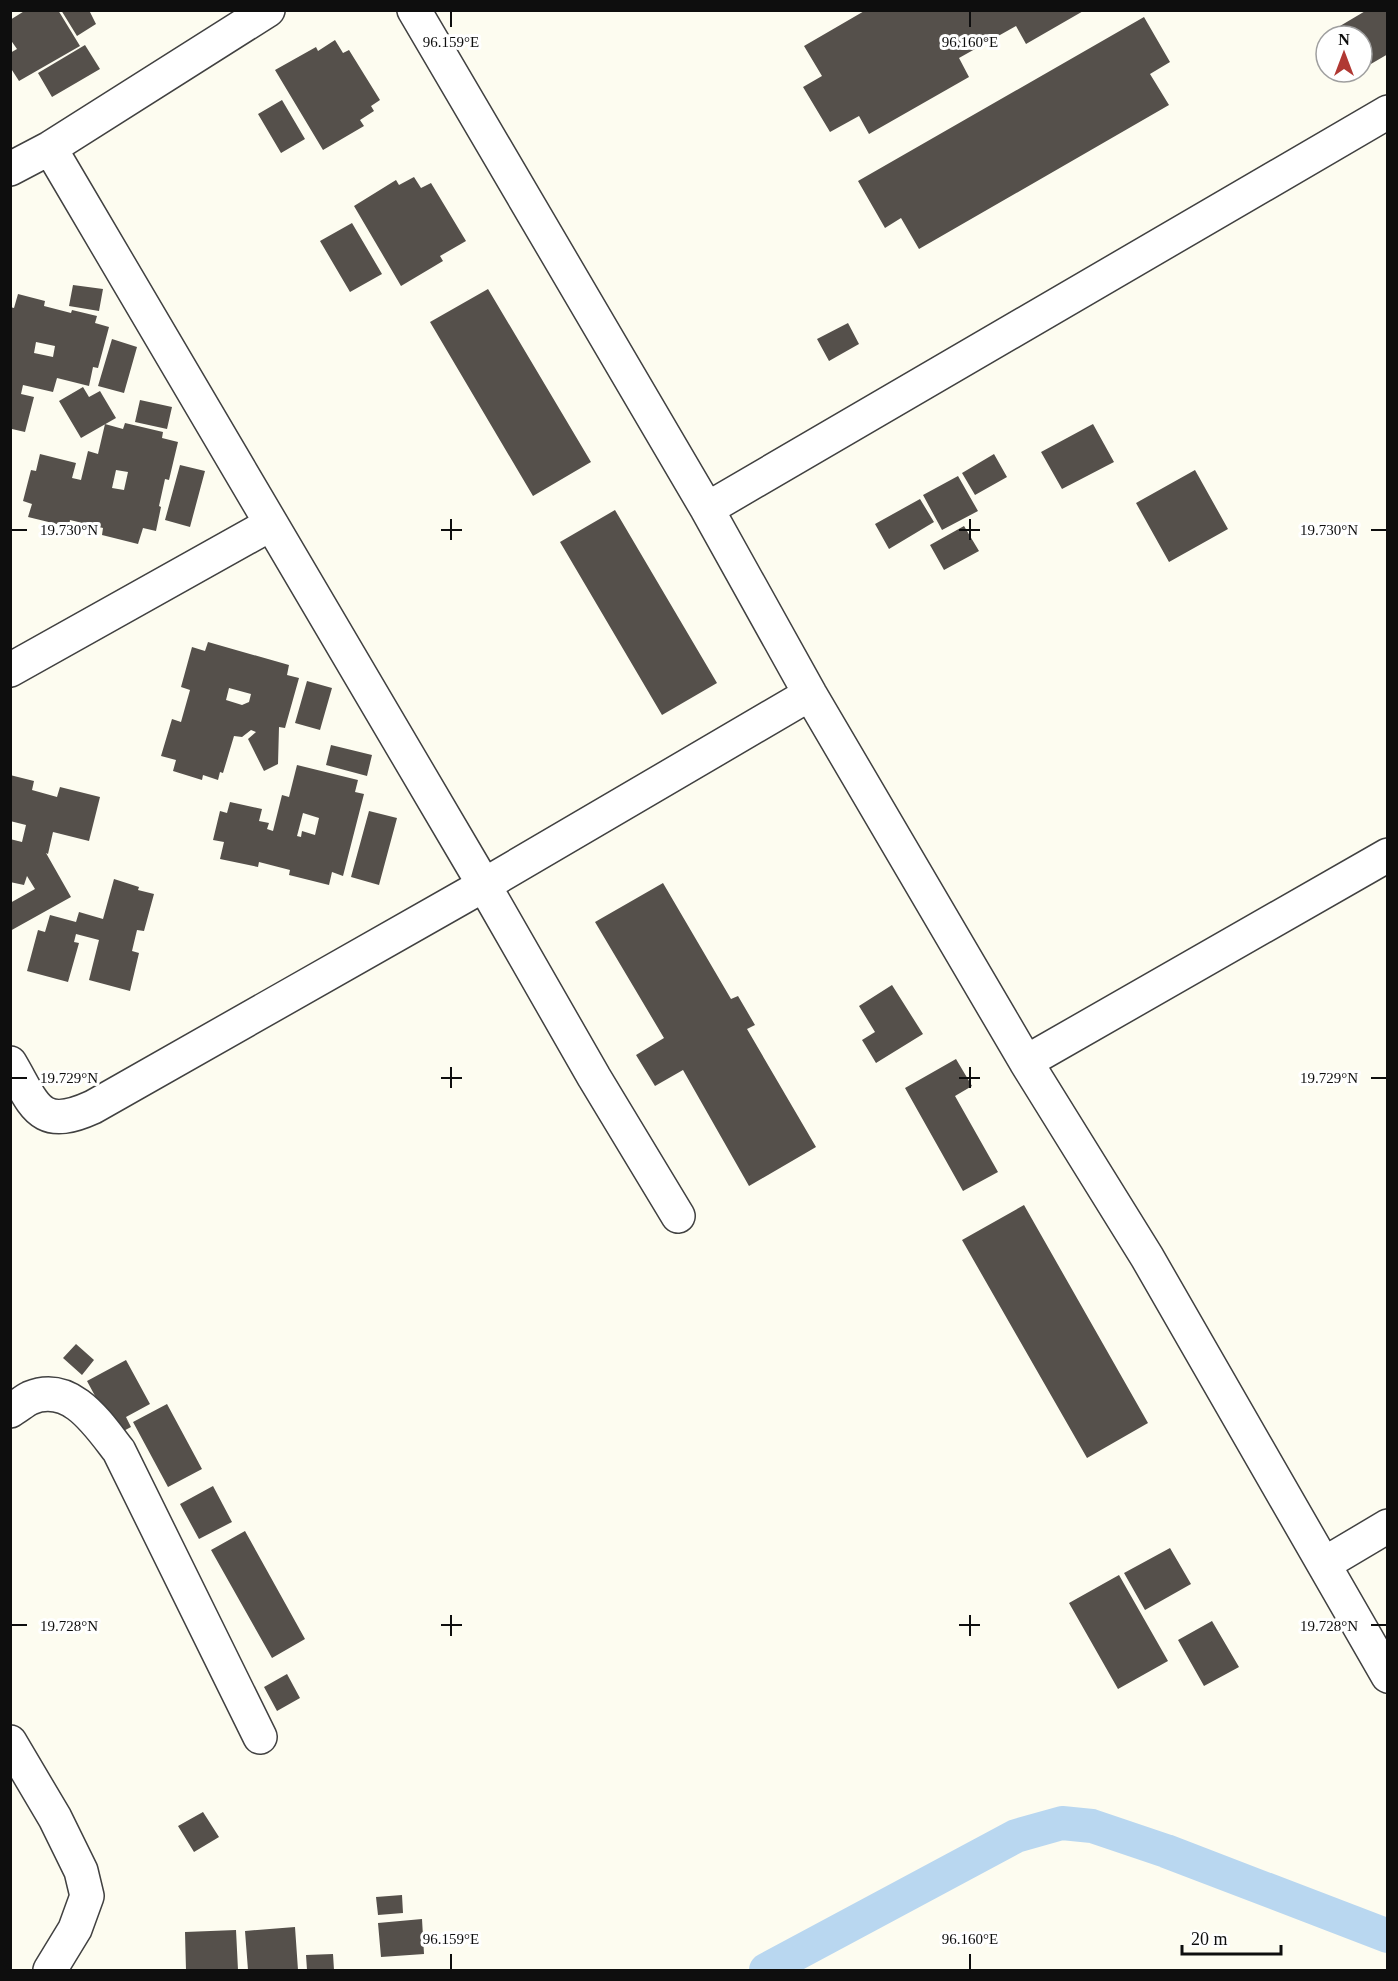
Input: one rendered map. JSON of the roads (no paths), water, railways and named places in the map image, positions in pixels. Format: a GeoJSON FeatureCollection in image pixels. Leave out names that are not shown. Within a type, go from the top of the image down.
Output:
{"type":"FeatureCollection","features":[{"type":"Feature","properties":{"kind":"street"},"geometry":{"type":"LineString","coordinates":[[10,170],[50,148],[268,10]]}},
{"type":"Feature","properties":{"kind":"street"},"geometry":{"type":"LineString","coordinates":[[414,10],[707,509],[810,694],[1026,1062],[1147,1257],[1388,1676]]}},
{"type":"Feature","properties":{"kind":"street"},"geometry":{"type":"LineString","coordinates":[[707,509],[1388,112]]}},
{"type":"Feature","properties":{"kind":"street"},"geometry":{"type":"LineString","coordinates":[[50,148],[484,885],[594,1077],[678,1216]]}},
{"type":"Feature","properties":{"kind":"street"},"geometry":{"type":"LineString","coordinates":[[10,670],[271,524]]}},
{"type":"Feature","properties":{"kind":"street"},"geometry":{"type":"LineString","coordinates":[[10,1062],[38,1110],[48,1116],[64,1118],[78,1114],[484,885],[810,694]]}},
{"type":"Feature","properties":{"kind":"street"},"geometry":{"type":"LineString","coordinates":[[1026,1062],[1388,855]]}},
{"type":"Feature","properties":{"kind":"street"},"geometry":{"type":"LineString","coordinates":[[10,1410],[32,1398],[51,1395],[64,1396],[92,1415],[119,1451],[260,1737]]}},
{"type":"Feature","properties":{"kind":"street"},"geometry":{"type":"LineString","coordinates":[[1324,1564],[1388,1526]]}},
{"type":"Feature","properties":{"kind":"street"},"geometry":{"type":"LineString","coordinates":[[10,1742],[55,1818],[81,1871],[87,1896],[75,1929],[50,1971]]}},
{"type":"Feature","properties":{"kind":"waterway"},"geometry":{"type":"LineString","coordinates":[[766,1970],[1016,1836],[1062,1823],[1092,1826],[1166,1851],[1388,1936]]}}]}
